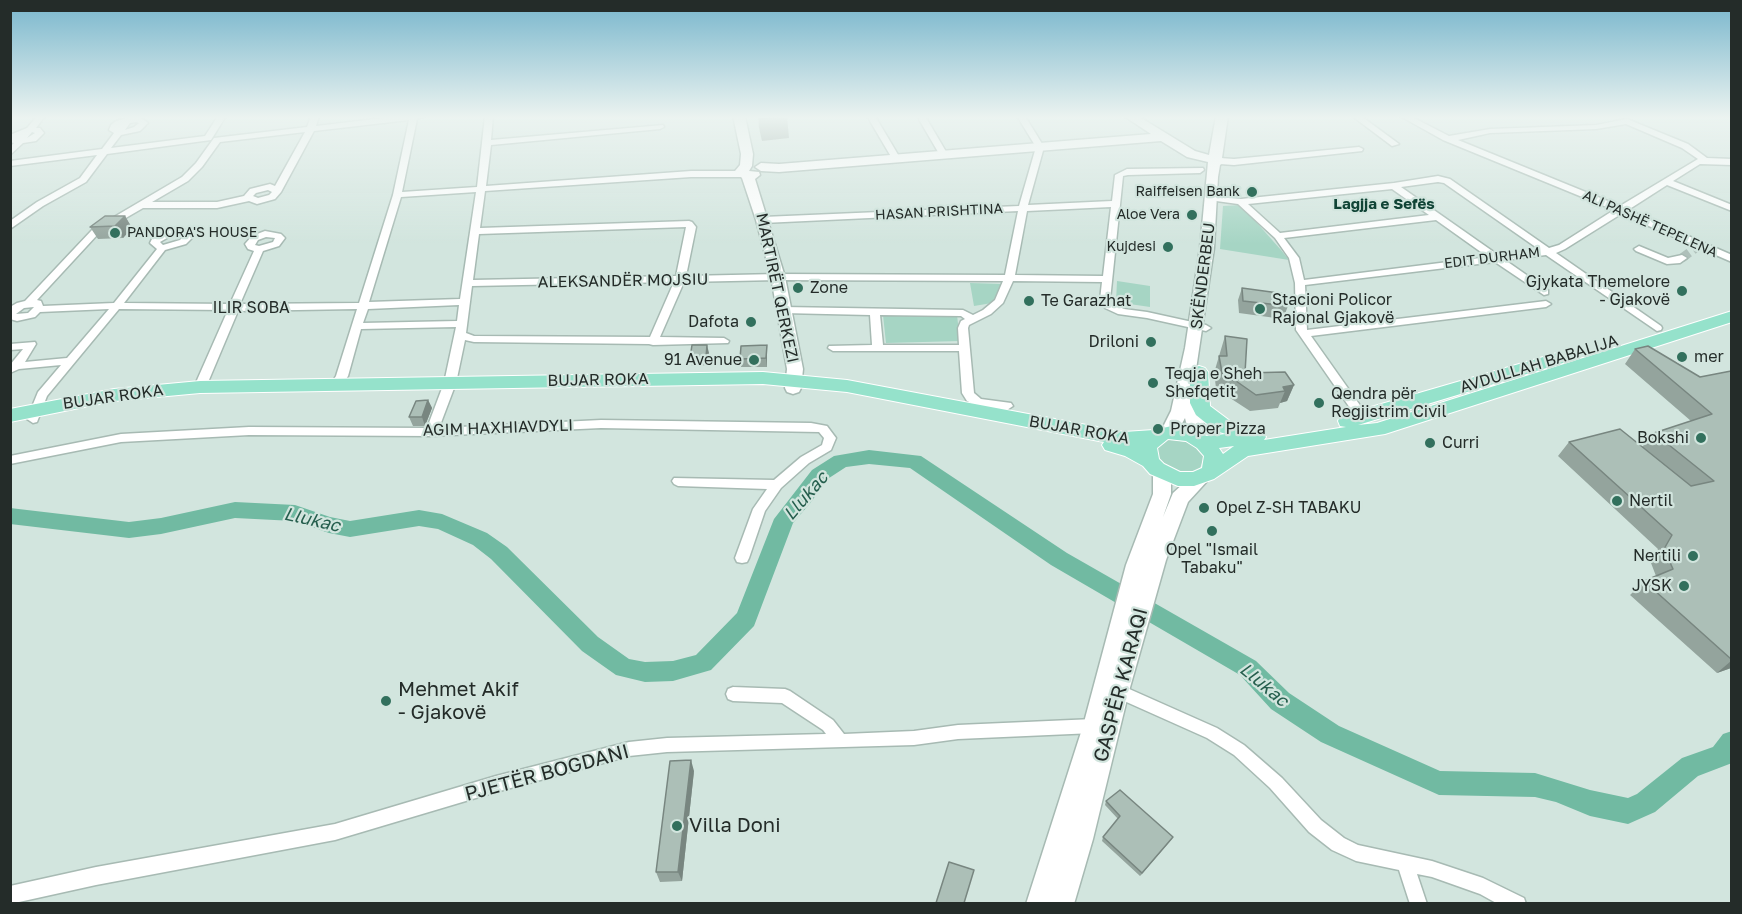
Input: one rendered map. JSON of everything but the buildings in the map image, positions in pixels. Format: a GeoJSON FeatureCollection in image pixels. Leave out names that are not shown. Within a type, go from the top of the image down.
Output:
{"type":"FeatureCollection","features":[{"type":"Feature","properties":{"kind":"main road","name":"MARTIRËT QERKEZI"},"geometry":{"type":"LineString","coordinates":[[748,159],[778,277],[795,369],[794,383]]}},
{"type":"Feature","properties":{"kind":"main road"},"geometry":{"type":"LineString","coordinates":[[751,171],[888,159]]}},
{"type":"Feature","properties":{"kind":"main road"},"geometry":{"type":"LineString","coordinates":[[1194,159],[1206,166],[1206,174]]}},
{"type":"Feature","properties":{"kind":"main road"},"geometry":{"type":"LineString","coordinates":[[1206,159],[1218,161]]}},
{"type":"Feature","properties":{"kind":"main road","name":"SKËNDERBEU"},"geometry":{"type":"LineString","coordinates":[[1216,199],[1206,174],[1218,161]]}},
{"type":"Feature","properties":{"kind":"main road","name":"SKËNDERBEU"},"geometry":{"type":"LineString","coordinates":[[1202,441],[1192,412],[1199,372],[1201,328],[1216,199],[1218,161]]}},
{"type":"Feature","properties":{"kind":"main road","name":"AVDULLAH BABALIJA"},"geometry":{"type":"LineString","coordinates":[[1202,441],[1265,436],[1363,418],[1731,304]]}},
{"type":"Feature","properties":{"kind":"main road","name":"AVDULLAH BABALIJA"},"geometry":{"type":"LineString","coordinates":[[1206,474],[1243,450],[1378,429],[1731,316]]}},
{"type":"Feature","properties":{"kind":"main road","name":"SKËNDERBEU"},"geometry":{"type":"LineString","coordinates":[[1162,435],[1181,405],[1201,328]]}},
{"type":"Feature","properties":{"kind":"main road"},"geometry":{"type":"LineString","coordinates":[[1199,372],[1199,403],[1203,410],[1223,426],[1240,432],[1265,436]]}},
{"type":"Feature","properties":{"kind":"main road","name":"BUJAR ROKA"},"geometry":{"type":"LineString","coordinates":[[34,414],[190,397],[448,387],[794,383],[847,386],[1124,440],[1162,435]]}},
{"type":"Feature","properties":{"kind":"main road","name":"BUJAR ROKA"},"geometry":{"type":"LineString","coordinates":[[794,383],[1114,446],[1132,451],[1156,467]]}},
{"type":"Feature","properties":{"kind":"main road","name":"BUJAR ROKA"},"geometry":{"type":"LineString","coordinates":[[34,414],[114,396],[200,387],[337,384],[448,387]]}},
{"type":"Feature","properties":{"kind":"main road"},"geometry":{"type":"LineString","coordinates":[[10,416],[34,414]]}},
{"type":"Feature","properties":{"kind":"main road"},"geometry":{"type":"LineString","coordinates":[[10,424],[34,414]]}},
{"type":"Feature","properties":{"kind":"main road"},"geometry":{"type":"LineString","coordinates":[[1184,434],[1202,441],[1214,460],[1206,474],[1178,479],[1156,467],[1147,447],[1162,435],[1184,434]]}},
{"type":"Feature","properties":{"kind":"main road","name":"GASPËR KARAQI"},"geometry":{"type":"LineString","coordinates":[[1040,903],[1144,568],[1162,494],[1156,467]]}},
{"type":"Feature","properties":{"kind":"main road","name":"GASPËR KARAQI"},"geometry":{"type":"LineString","coordinates":[[1144,568],[1180,498],[1206,474]]}},
{"type":"Feature","properties":{"kind":"main road","name":"GASPËR KARAQI"},"geometry":{"type":"LineString","coordinates":[[1061,903],[1081,839],[1118,691],[1129,621]]}},
{"type":"Feature","properties":{"kind":"street"},"geometry":{"type":"LineString","coordinates":[[10,164],[56,159]]}},
{"type":"Feature","properties":{"kind":"street"},"geometry":{"type":"LineString","coordinates":[[10,226],[40,204],[83,180],[100,159]]}},
{"type":"Feature","properties":{"kind":"street"},"geometry":{"type":"LineString","coordinates":[[28,303],[95,232],[136,205],[185,179],[203,159]]}},
{"type":"Feature","properties":{"kind":"street"},"geometry":{"type":"LineString","coordinates":[[136,205],[216,205],[249,198],[253,201],[267,199],[275,195],[295,159]]}},
{"type":"Feature","properties":{"kind":"street"},"geometry":{"type":"LineString","coordinates":[[337,384],[342,376],[397,195],[406,159]]}},
{"type":"Feature","properties":{"kind":"street"},"geometry":{"type":"LineString","coordinates":[[431,432],[448,387],[460,330],[485,159]]}},
{"type":"Feature","properties":{"kind":"street"},"geometry":{"type":"LineString","coordinates":[[1007,406],[978,402],[968,393],[963,328],[965,323],[987,312],[999,301],[1009,280],[1023,208],[1037,159]]}},
{"type":"Feature","properties":{"kind":"street"},"geometry":{"type":"LineString","coordinates":[[1177,170],[1185,166],[1187,159]]}},
{"type":"Feature","properties":{"kind":"street"},"geometry":{"type":"LineString","coordinates":[[1218,161],[1266,159]]}},
{"type":"Feature","properties":{"kind":"street","name":"ALI PASHË TEPELENA"},"geometry":{"type":"LineString","coordinates":[[1496,159],[1731,259]]}},
{"type":"Feature","properties":{"kind":"street"},"geometry":{"type":"LineString","coordinates":[[1705,160],[1731,162]]}},
{"type":"Feature","properties":{"kind":"street","name":"EDIT DURHAM"},"geometry":{"type":"LineString","coordinates":[[1300,283],[1548,252],[1562,247],[1619,210],[1705,160]]}},
{"type":"Feature","properties":{"kind":"street"},"geometry":{"type":"LineString","coordinates":[[1201,328],[1115,310],[1104,300],[1118,176],[1121,173],[1177,170],[1206,174]]}},
{"type":"Feature","properties":{"kind":"street"},"geometry":{"type":"LineString","coordinates":[[397,195],[751,171]]}},
{"type":"Feature","properties":{"kind":"street"},"geometry":{"type":"LineString","coordinates":[[1216,199],[1241,202],[1394,186],[1438,179],[1447,181],[1657,328]]}},
{"type":"Feature","properties":{"kind":"street"},"geometry":{"type":"LineString","coordinates":[[1666,182],[1731,208]]}},
{"type":"Feature","properties":{"kind":"street"},"geometry":{"type":"LineString","coordinates":[[1394,186],[1544,292]]}},
{"type":"Feature","properties":{"kind":"street"},"geometry":{"type":"LineString","coordinates":[[1241,202],[1278,236],[1294,258],[1300,283],[1301,330],[1363,418]]}},
{"type":"Feature","properties":{"kind":"street","name":"HASAN PRISHTINA"},"geometry":{"type":"LineString","coordinates":[[763,220],[1115,204]]}},
{"type":"Feature","properties":{"kind":"street"},"geometry":{"type":"LineString","coordinates":[[1278,236],[1438,217]]}},
{"type":"Feature","properties":{"kind":"street"},"geometry":{"type":"LineString","coordinates":[[475,231],[689,224],[691,227],[680,280],[653,342]]}},
{"type":"Feature","properties":{"kind":"street"},"geometry":{"type":"LineString","coordinates":[[34,414],[42,395],[162,248]]}},
{"type":"Feature","properties":{"kind":"street"},"geometry":{"type":"LineString","coordinates":[[200,387],[259,249]]}},
{"type":"Feature","properties":{"kind":"street"},"geometry":{"type":"LineString","coordinates":[[1639,249],[1667,261],[1677,261],[1682,258]]}},
{"type":"Feature","properties":{"kind":"street","name":"ALEKSANDËR MOJSIU"},"geometry":{"type":"LineString","coordinates":[[467,283],[778,277],[1105,279]]}},
{"type":"Feature","properties":{"kind":"street","name":"ILIR SOBA"},"geometry":{"type":"LineString","coordinates":[[28,303],[14,309],[12,316],[25,317],[39,309],[116,307],[232,309],[464,302]]}},
{"type":"Feature","properties":{"kind":"street"},"geometry":{"type":"LineString","coordinates":[[28,303],[38,304],[39,309]]}},
{"type":"Feature","properties":{"kind":"street"},"geometry":{"type":"LineString","coordinates":[[1304,334],[1545,304]]}},
{"type":"Feature","properties":{"kind":"street"},"geometry":{"type":"LineString","coordinates":[[783,310],[963,313],[974,320]]}},
{"type":"Feature","properties":{"kind":"street"},"geometry":{"type":"LineString","coordinates":[[875,311],[878,347]]}},
{"type":"Feature","properties":{"kind":"street"},"geometry":{"type":"LineString","coordinates":[[356,326],[460,330],[474,339],[724,341]]}},
{"type":"Feature","properties":{"kind":"street"},"geometry":{"type":"LineString","coordinates":[[10,346],[31,344],[14,368]]}},
{"type":"Feature","properties":{"kind":"street"},"geometry":{"type":"LineString","coordinates":[[833,348],[964,348]]}},
{"type":"Feature","properties":{"kind":"street"},"geometry":{"type":"LineString","coordinates":[[14,368],[70,361]]}},
{"type":"Feature","properties":{"kind":"street","name":"AGIM HAXHIAVDYLI"},"geometry":{"type":"LineString","coordinates":[[10,460],[121,438],[249,431],[431,432],[601,424],[823,429],[830,438],[826,447],[805,460],[777,485],[759,509],[742,558]]}},
{"type":"Feature","properties":{"kind":"street"},"geometry":{"type":"LineString","coordinates":[[678,481],[777,485]]}},
{"type":"Feature","properties":{"kind":"street"},"geometry":{"type":"LineString","coordinates":[[1118,691],[1212,732],[1239,750],[1276,783],[1315,826],[1338,844],[1356,853],[1432,869],[1483,887],[1518,903]]}},
{"type":"Feature","properties":{"kind":"street"},"geometry":{"type":"LineString","coordinates":[[733,694],[785,696],[828,725],[840,741]]}},
{"type":"Feature","properties":{"kind":"street","name":"PJETËR BOGDANI"},"geometry":{"type":"LineString","coordinates":[[10,895],[96,876],[335,832],[496,784],[629,749],[667,745],[840,741],[1094,726]]}},
{"type":"Feature","properties":{"kind":"street"},"geometry":{"type":"LineString","coordinates":[[1405,864],[1419,903]]}},
{"type":"Feature","properties":{"kind":"green space"},"geometry":{"type":"Polygon","coordinates":[[[1241,205],[1289,260],[1220,249],[1223,206],[1241,205]]]}},
{"type":"Feature","properties":{"kind":"green space"},"geometry":{"type":"Polygon","coordinates":[[[1117,281],[1150,286],[1150,307],[1116,302],[1117,281]]]}},
{"type":"Feature","properties":{"kind":"green space"},"geometry":{"type":"Polygon","coordinates":[[[970,283],[1002,284],[992,303],[974,306],[970,283]]]}},
{"type":"Feature","properties":{"kind":"green space"},"geometry":{"type":"Polygon","coordinates":[[[883,315],[957,315],[960,341],[886,343],[883,315]]]}},
{"type":"Feature","properties":{"kind":"green space"},"geometry":{"type":"Polygon","coordinates":[[[1169,439],[1191,443],[1202,452],[1204,458],[1200,468],[1195,471],[1180,472],[1160,461],[1156,450],[1158,445],[1169,439]]]}},
{"type":"Feature","properties":{"kind":"waterway","name":"Llukac"},"geometry":{"type":"LineString","coordinates":[[10,516],[129,530],[161,526],[235,510],[295,513],[329,525],[350,529],[419,518],[442,522],[480,539],[499,553],[590,644],[624,668],[645,672],[673,671],[703,663],[746,619],[784,519],[805,496],[819,475],[841,461],[869,457],[914,461],[1059,559],[1248,668],[1280,701],[1330,734],[1439,783],[1535,785],[1590,803],[1628,811],[1646,803],[1691,766],[1708,762],[1722,755],[1732,742]]}},
{"type":"Feature","properties":{"kind":"tunnel"},"geometry":{"type":"LineString","coordinates":[[1682,258],[1697,247]]}},
{"type":"Feature","properties":{"kind":"place","name":"Raiffeisen Bank"},"geometry":{"type":"Point","coordinates":[1252,192]}},
{"type":"Feature","properties":{"kind":"place","name":"Aloe Vera"},"geometry":{"type":"Point","coordinates":[1192,215]}},
{"type":"Feature","properties":{"kind":"place","name":"PANDORA'S HOUSE"},"geometry":{"type":"Point","coordinates":[115,233]}},
{"type":"Feature","properties":{"kind":"place","name":"Kujdesi"},"geometry":{"type":"Point","coordinates":[1168,247]}},
{"type":"Feature","properties":{"kind":"place","name":"Zone"},"geometry":{"type":"Point","coordinates":[798,288]}},
{"type":"Feature","properties":{"kind":"place","name":"Gjykata Themelore - Gjakovë"},"geometry":{"type":"Point","coordinates":[1682,291]}},
{"type":"Feature","properties":{"kind":"place","name":"Te Garazhat"},"geometry":{"type":"Point","coordinates":[1029,301]}},
{"type":"Feature","properties":{"kind":"place","name":"Stacioni Policor Rajonal Gjakovë"},"geometry":{"type":"Point","coordinates":[1260,309]}},
{"type":"Feature","properties":{"kind":"place","name":"Dafota"},"geometry":{"type":"Point","coordinates":[751,322]}},
{"type":"Feature","properties":{"kind":"place","name":"Driloni"},"geometry":{"type":"Point","coordinates":[1151,342]}},
{"type":"Feature","properties":{"kind":"place","name":"mer"},"geometry":{"type":"Point","coordinates":[1682,357]}},
{"type":"Feature","properties":{"kind":"place","name":"91 Avenue"},"geometry":{"type":"Point","coordinates":[754,360]}},
{"type":"Feature","properties":{"kind":"place","name":"Teqja e Sheh Shefqetit"},"geometry":{"type":"Point","coordinates":[1153,383]}},
{"type":"Feature","properties":{"kind":"place","name":"Qendra për Regjistrim Civil"},"geometry":{"type":"Point","coordinates":[1319,403]}},
{"type":"Feature","properties":{"kind":"place","name":"Proper Pizza"},"geometry":{"type":"Point","coordinates":[1158,429]}},
{"type":"Feature","properties":{"kind":"place","name":"Bokshi"},"geometry":{"type":"Point","coordinates":[1701,438]}},
{"type":"Feature","properties":{"kind":"place","name":"Curri"},"geometry":{"type":"Point","coordinates":[1430,443]}},
{"type":"Feature","properties":{"kind":"place","name":"Nertil"},"geometry":{"type":"Point","coordinates":[1617,501]}},
{"type":"Feature","properties":{"kind":"place","name":"Opel Z-SH TABAKU"},"geometry":{"type":"Point","coordinates":[1204,508]}},
{"type":"Feature","properties":{"kind":"place","name":"Opel \"Ismail Tabaku\""},"geometry":{"type":"Point","coordinates":[1212,531]}},
{"type":"Feature","properties":{"kind":"place","name":"Nertili"},"geometry":{"type":"Point","coordinates":[1693,556]}},
{"type":"Feature","properties":{"kind":"place","name":"JYSK"},"geometry":{"type":"Point","coordinates":[1684,586]}},
{"type":"Feature","properties":{"kind":"place","name":"Mehmet Akif - Gjakovë"},"geometry":{"type":"Point","coordinates":[386,701]}},
{"type":"Feature","properties":{"kind":"place","name":"Villa Doni"},"geometry":{"type":"Point","coordinates":[677,826]}},
{"type":"Feature","properties":{"kind":"district","name":"Lagjja e Sefës"},"geometry":{"type":"Point","coordinates":[1384,204]}}]}
